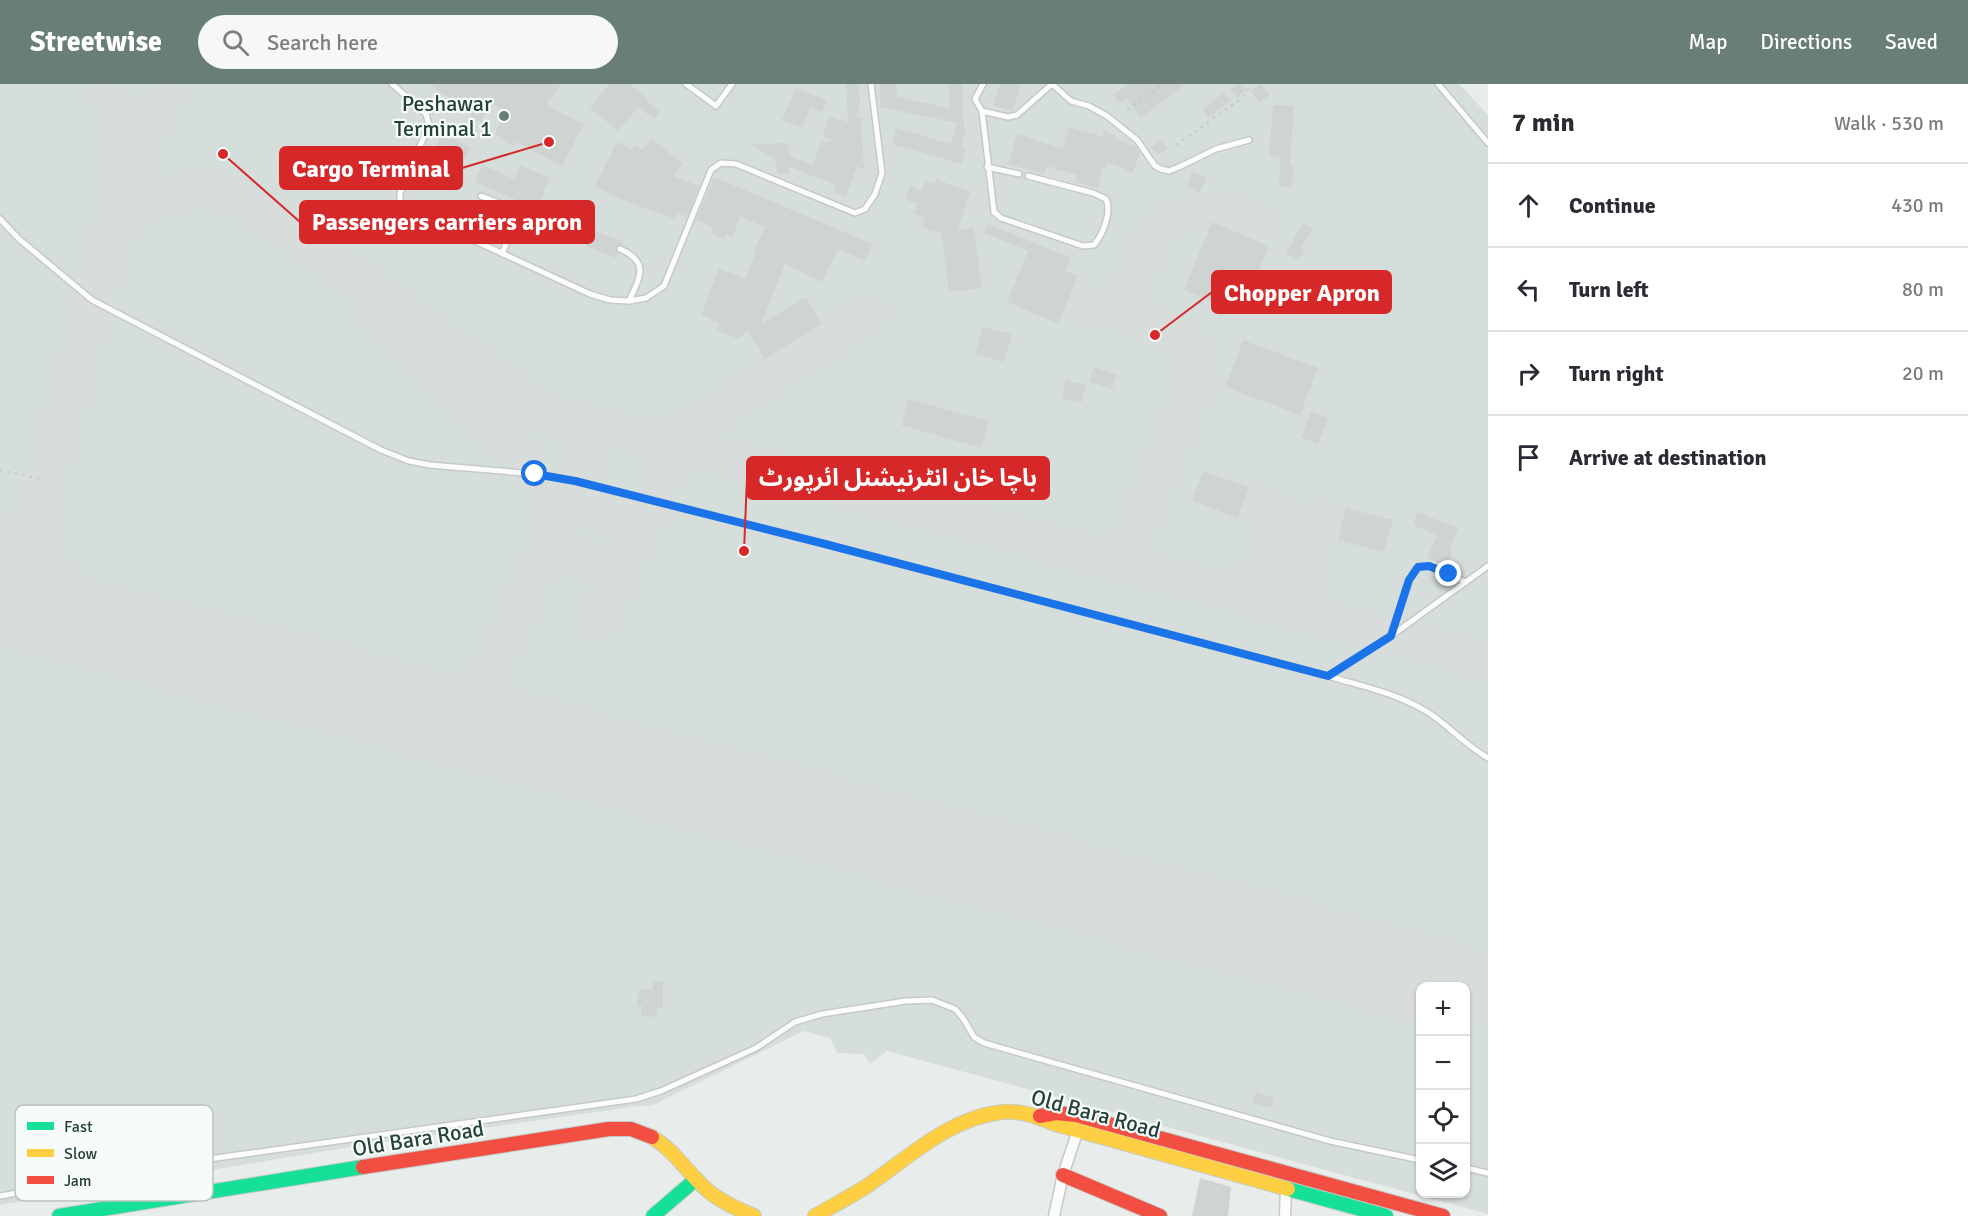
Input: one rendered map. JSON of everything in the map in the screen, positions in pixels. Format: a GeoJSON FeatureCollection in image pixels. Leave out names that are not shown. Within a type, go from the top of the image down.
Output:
{"type":"FeatureCollection","features":[{"type":"Feature","properties":{"kind":"street","name":"Old Bara Road"},"geometry":{"type":"LineString","coordinates":[[815,1216],[865,1187],[946,1130],[989,1112],[1040,1116],[1055,1124],[1386,1216]]}},
{"type":"Feature","properties":{"kind":"street"},"geometry":{"type":"LineString","coordinates":[[1040,1116],[1056,1113],[1076,1114],[1443,1216]]}},
{"type":"Feature","properties":{"kind":"street","name":"Old Bara Road"},"geometry":{"type":"LineString","coordinates":[[213,1191],[559,1136],[629,1128],[647,1133],[664,1144],[706,1190],[729,1206],[754,1216]]}},
{"type":"Feature","properties":{"kind":"street"},"geometry":{"type":"LineString","coordinates":[[1054,1216],[1063,1175],[1078,1130]]}},
{"type":"Feature","properties":{"kind":"street"},"geometry":{"type":"LineString","coordinates":[[1063,1175],[1160,1216]]}},
{"type":"Feature","properties":{"kind":"street"},"geometry":{"type":"LineString","coordinates":[[653,1216],[696,1179]]}},
{"type":"Feature","properties":{"kind":"street"},"geometry":{"type":"LineString","coordinates":[[1285,1216],[1286,1187]]}},
{"type":"Feature","properties":{"kind":"street","name":"Old Bara Road"},"geometry":{"type":"LineString","coordinates":[[59,1216],[153,1201]]}},
{"type":"Feature","properties":{"kind":"lane"},"geometry":{"type":"LineString","coordinates":[[392,84],[426,114],[429,125],[400,193],[400,204],[406,209],[590,294],[610,300],[629,301],[646,298],[664,286],[711,170],[722,163],[736,164],[855,213],[865,209],[875,194],[882,173],[871,84]]}},
{"type":"Feature","properties":{"kind":"lane"},"geometry":{"type":"LineString","coordinates":[[686,84],[716,106],[730,85]]}},
{"type":"Feature","properties":{"kind":"lane"},"geometry":{"type":"LineString","coordinates":[[983,84],[975,99],[982,111],[987,167],[993,207],[997,215],[1083,246],[1094,245],[1108,213],[1106,199],[1093,193],[1028,176]]}},
{"type":"Feature","properties":{"kind":"lane"},"geometry":{"type":"LineString","coordinates":[[982,111],[1008,117],[1017,115],[1052,84],[1071,101],[1089,106],[1107,116],[1137,140],[1155,166],[1169,171],[1216,149],[1249,140]]}},
{"type":"Feature","properties":{"kind":"lane"},"geometry":{"type":"LineString","coordinates":[[1438,84],[1488,143]]}},
{"type":"Feature","properties":{"kind":"lane"},"geometry":{"type":"LineString","coordinates":[[987,167],[1019,174]]}},
{"type":"Feature","properties":{"kind":"lane"},"geometry":{"type":"LineString","coordinates":[[481,196],[589,238]]}},
{"type":"Feature","properties":{"kind":"lane"},"geometry":{"type":"LineString","coordinates":[[502,254],[519,212]]}},
{"type":"Feature","properties":{"kind":"lane"},"geometry":{"type":"LineString","coordinates":[[0,219],[92,300],[381,450],[409,461],[451,468],[535,474],[575,481],[1328,676],[1402,698],[1434,716],[1488,758]]}},
{"type":"Feature","properties":{"kind":"lane"},"geometry":{"type":"LineString","coordinates":[[620,249],[632,255],[639,262],[641,269],[629,301]]}},
{"type":"Feature","properties":{"kind":"lane"},"geometry":{"type":"LineString","coordinates":[[1391,636],[1409,580],[1418,567],[1429,566],[1466,582]]}},
{"type":"Feature","properties":{"kind":"lane"},"geometry":{"type":"LineString","coordinates":[[1328,676],[1391,636],[1488,566]]}},
{"type":"Feature","properties":{"kind":"lane"},"geometry":{"type":"LineString","coordinates":[[213,1158],[636,1099],[661,1091],[756,1048],[795,1022],[822,1014],[906,1000],[932,1000],[955,1009],[974,1037],[984,1043],[1330,1141],[1416,1159]]}},
{"type":"Feature","properties":{"kind":"lane"},"geometry":{"type":"LineString","coordinates":[[1470,1169],[1488,1173]]}},
{"type":"Feature","properties":{"kind":"lane"},"geometry":{"type":"LineString","coordinates":[[0,1196],[15,1193]]}},
{"type":"Feature","properties":{"kind":"path"},"geometry":{"type":"LineString","coordinates":[[1127,110],[1163,84]]}},
{"type":"Feature","properties":{"kind":"path"},"geometry":{"type":"LineString","coordinates":[[1176,145],[1242,98],[1248,90],[1247,84]]}},
{"type":"Feature","properties":{"kind":"path"},"geometry":{"type":"LineString","coordinates":[[0,470],[45,480]]}},
{"type":"Feature","properties":{"kind":"shaded area"},"geometry":{"type":"Polygon","coordinates":[[[0,84],[1459,84],[1488,115],[1488,1214],[1429,1198],[1470,1198],[1470,982],[1416,982],[1416,1194],[887,1051],[870,1064],[864,1054],[837,1053],[830,1038],[804,1031],[653,1105],[350,1147],[213,1170],[213,1105],[15,1105],[15,1201],[24,1201],[0,1205],[0,84]]]}},
{"type":"Feature","properties":{"kind":"building","name":"Peshawar Terminal 1"},"geometry":{"type":"Polygon","coordinates":[[[430,84],[561,84],[546,105],[584,124],[562,166],[517,142],[513,147],[495,134],[505,110],[490,103],[481,123],[430,84]]]}},
{"type":"Feature","properties":{"kind":"building"},"geometry":{"type":"Polygon","coordinates":[[[609,84],[630,84],[660,111],[654,119],[638,107],[618,131],[590,108],[609,84]]]}},
{"type":"Feature","properties":{"kind":"building"},"geometry":{"type":"Polygon","coordinates":[[[846,84],[859,84],[860,101],[856,117],[861,118],[864,169],[857,166],[846,197],[833,192],[836,185],[789,167],[789,174],[777,174],[776,160],[750,144],[788,143],[789,156],[813,164],[821,142],[836,141],[823,136],[829,116],[848,122],[846,84]]]}},
{"type":"Feature","properties":{"kind":"building"},"geometry":{"type":"Polygon","coordinates":[[[880,84],[896,84],[897,97],[950,108],[948,84],[962,84],[964,129],[966,130],[961,146],[966,148],[961,164],[892,144],[896,128],[951,144],[957,123],[880,107],[880,84]]]}},
{"type":"Feature","properties":{"kind":"building"},"geometry":{"type":"Polygon","coordinates":[[[1000,84],[1020,84],[1013,111],[993,106],[1000,84]]]}},
{"type":"Feature","properties":{"kind":"building"},"geometry":{"type":"Polygon","coordinates":[[[1128,84],[1185,84],[1141,118],[1126,98],[1120,103],[1113,95],[1128,84]]]}},
{"type":"Feature","properties":{"kind":"building"},"geometry":{"type":"Polygon","coordinates":[[[1238,84],[1246,90],[1237,98],[1230,90],[1238,84]]]}},
{"type":"Feature","properties":{"kind":"building"},"geometry":{"type":"Polygon","coordinates":[[[1260,84],[1270,95],[1259,102],[1251,91],[1260,84]]]}},
{"type":"Feature","properties":{"kind":"building"},"geometry":{"type":"Polygon","coordinates":[[[796,88],[827,100],[822,112],[810,107],[802,128],[782,120],[796,88]]]}},
{"type":"Feature","properties":{"kind":"building"},"geometry":{"type":"Polygon","coordinates":[[[1224,92],[1231,100],[1208,118],[1202,110],[1224,92]]]}},
{"type":"Feature","properties":{"kind":"building"},"geometry":{"type":"Polygon","coordinates":[[[1273,105],[1294,106],[1290,165],[1293,166],[1292,187],[1279,186],[1280,157],[1269,156],[1273,105]]]}},
{"type":"Feature","properties":{"kind":"building"},"geometry":{"type":"Polygon","coordinates":[[[1069,127],[1102,137],[1104,131],[1116,135],[1115,139],[1136,147],[1140,153],[1133,172],[1108,163],[1106,168],[1103,167],[1098,188],[1075,182],[1077,175],[1047,166],[1044,174],[1008,164],[1017,134],[1063,149],[1069,127]]]}},
{"type":"Feature","properties":{"kind":"building"},"geometry":{"type":"Polygon","coordinates":[[[442,134],[470,147],[459,171],[443,164],[431,190],[419,184],[442,134]]]}},
{"type":"Feature","properties":{"kind":"building"},"geometry":{"type":"Polygon","coordinates":[[[651,139],[683,163],[674,176],[699,186],[687,217],[678,213],[675,219],[620,199],[595,186],[617,142],[632,149],[635,145],[642,150],[651,139]]]}},
{"type":"Feature","properties":{"kind":"building"},"geometry":{"type":"Polygon","coordinates":[[[1161,139],[1168,148],[1158,155],[1151,147],[1161,139]]]}},
{"type":"Feature","properties":{"kind":"building"},"geometry":{"type":"Polygon","coordinates":[[[482,165],[514,179],[520,165],[550,178],[537,209],[475,182],[482,165]]]}},
{"type":"Feature","properties":{"kind":"building"},"geometry":{"type":"Polygon","coordinates":[[[1192,172],[1206,177],[1200,193],[1186,187],[1192,172]]]}},
{"type":"Feature","properties":{"kind":"building"},"geometry":{"type":"Polygon","coordinates":[[[714,177],[873,244],[865,261],[838,249],[822,282],[785,264],[761,324],[806,297],[822,324],[765,359],[748,331],[738,339],[717,330],[720,323],[701,315],[719,268],[745,279],[756,251],[754,250],[765,227],[740,217],[733,237],[726,234],[724,239],[711,233],[713,227],[696,220],[714,177]]]}},
{"type":"Feature","properties":{"kind":"building"},"geometry":{"type":"Polygon","coordinates":[[[936,179],[970,192],[958,230],[974,228],[982,288],[949,292],[941,233],[922,227],[925,218],[914,214],[918,204],[906,200],[910,186],[922,190],[925,181],[935,184],[936,179]]]}},
{"type":"Feature","properties":{"kind":"building"},"geometry":{"type":"Polygon","coordinates":[[[1212,222],[1269,246],[1241,314],[1184,290],[1212,222]]]}},
{"type":"Feature","properties":{"kind":"building"},"geometry":{"type":"Polygon","coordinates":[[[1303,223],[1313,229],[1301,248],[1304,250],[1298,260],[1286,253],[1303,223]]]}},
{"type":"Feature","properties":{"kind":"building"},"geometry":{"type":"Polygon","coordinates":[[[988,224],[1071,258],[1065,271],[1078,276],[1058,324],[1007,302],[1028,251],[984,233],[988,224]]]}},
{"type":"Feature","properties":{"kind":"building"},"geometry":{"type":"Polygon","coordinates":[[[592,229],[623,242],[622,245],[615,247],[618,254],[616,258],[586,246],[593,240],[592,229]]]}},
{"type":"Feature","properties":{"kind":"building"},"geometry":{"type":"Polygon","coordinates":[[[983,327],[1012,334],[1004,362],[975,354],[983,327]]]}},
{"type":"Feature","properties":{"kind":"building"},"geometry":{"type":"Polygon","coordinates":[[[1243,340],[1318,368],[1300,415],[1225,387],[1243,340]]]}},
{"type":"Feature","properties":{"kind":"building"},"geometry":{"type":"Polygon","coordinates":[[[1094,367],[1117,375],[1112,389],[1089,382],[1094,367]]]}},
{"type":"Feature","properties":{"kind":"building"},"geometry":{"type":"Polygon","coordinates":[[[1066,380],[1086,385],[1081,403],[1061,398],[1066,380]]]}},
{"type":"Feature","properties":{"kind":"building"},"geometry":{"type":"Polygon","coordinates":[[[908,399],[989,421],[981,448],[901,425],[908,399]]]}},
{"type":"Feature","properties":{"kind":"building"},"geometry":{"type":"Polygon","coordinates":[[[1311,412],[1328,418],[1318,444],[1301,437],[1311,412]]]}},
{"type":"Feature","properties":{"kind":"building"},"geometry":{"type":"Polygon","coordinates":[[[1203,471],[1249,487],[1238,518],[1192,501],[1203,471]]]}},
{"type":"Feature","properties":{"kind":"building"},"geometry":{"type":"Polygon","coordinates":[[[1346,508],[1393,520],[1384,552],[1338,540],[1346,508]]]}},
{"type":"Feature","properties":{"kind":"building"},"geometry":{"type":"Polygon","coordinates":[[[1417,512],[1458,528],[1449,550],[1453,552],[1446,566],[1427,558],[1437,536],[1413,525],[1417,512]]]}},
{"type":"Feature","properties":{"kind":"building"},"geometry":{"type":"Polygon","coordinates":[[[654,981],[663,982],[663,1008],[658,1008],[657,1017],[641,1016],[642,1006],[637,1006],[639,989],[652,990],[654,981]]]}},
{"type":"Feature","properties":{"kind":"building"},"geometry":{"type":"Polygon","coordinates":[[[1256,1092],[1274,1098],[1271,1108],[1252,1103],[1256,1092]]]}},
{"type":"Feature","properties":{"kind":"building"},"geometry":{"type":"Polygon","coordinates":[[[1200,1178],[1231,1187],[1228,1216],[1192,1216],[1200,1178]]]}},
{"type":"Feature","properties":{"kind":"taxiway"},"geometry":{"type":"LineString","coordinates":[[104,84],[120,126],[125,171]]}},
{"type":"Feature","properties":{"kind":"taxiway"},"geometry":{"type":"LineString","coordinates":[[116,630],[77,605],[58,583],[46,556],[41,528],[40,499],[121,192],[142,137],[169,84]]}},
{"type":"Feature","properties":{"kind":"taxiway"},"geometry":{"type":"LineString","coordinates":[[103,261],[113,238],[125,223],[153,199],[191,190],[213,191],[229,195],[244,202],[301,239],[547,416],[691,448],[1488,662]]}},
{"type":"Feature","properties":{"kind":"taxiway"},"geometry":{"type":"LineString","coordinates":[[1108,308],[1128,289],[1147,244],[1160,227],[1170,220],[1196,212],[1223,210],[1260,223]]}},
{"type":"Feature","properties":{"kind":"taxiway"},"geometry":{"type":"LineString","coordinates":[[1083,306],[1108,308],[1181,339],[1191,347],[1196,359],[1195,376],[1189,394],[1124,563]]}},
{"type":"Feature","properties":{"kind":"taxiway"},"geometry":{"type":"LineString","coordinates":[[668,443],[867,314]]}},
{"type":"Feature","properties":{"kind":"taxiway"},"geometry":{"type":"LineString","coordinates":[[379,316],[524,460],[545,488],[555,512],[556,526]]}},
{"type":"Feature","properties":{"kind":"taxiway"},"geometry":{"type":"LineString","coordinates":[[440,717],[481,685],[490,671],[599,426]]}},
{"type":"Feature","properties":{"kind":"taxiway"},"geometry":{"type":"LineString","coordinates":[[596,621],[664,472],[676,456],[691,448]]}},
{"type":"Feature","properties":{"kind":"taxiway"},"geometry":{"type":"LineString","coordinates":[[571,489],[582,509],[625,523],[633,539]]}},
{"type":"Feature","properties":{"kind":"taxiway"},"geometry":{"type":"LineString","coordinates":[[0,555],[23,529],[40,499]]}},
{"type":"Feature","properties":{"kind":"taxiway"},"geometry":{"type":"LineString","coordinates":[[1233,593],[1250,585],[1260,573],[1276,512],[1268,504],[1248,499]]}},
{"type":"Feature","properties":{"kind":"taxiway"},"geometry":{"type":"LineString","coordinates":[[1311,614],[1299,597],[1297,582],[1315,523],[1320,518],[1338,523]]}},
{"type":"Feature","properties":{"kind":"taxiway"},"geometry":{"type":"LineString","coordinates":[[553,532],[557,543],[563,550],[599,566],[613,583]]}},
{"type":"Feature","properties":{"kind":"taxiway"},"geometry":{"type":"LineString","coordinates":[[490,671],[489,717],[493,732]]}},
{"type":"Feature","properties":{"kind":"runway"},"geometry":{"type":"LineString","coordinates":[[0,600],[1434,982]]}},
{"type":"Feature","properties":{"kind":"traffic: fast"},"geometry":{"type":"LineString","coordinates":[[213,1191],[363,1167]]}},
{"type":"Feature","properties":{"kind":"traffic: fast"},"geometry":{"type":"LineString","coordinates":[[653,1216],[696,1179]]}},
{"type":"Feature","properties":{"kind":"traffic: fast"},"geometry":{"type":"LineString","coordinates":[[1288,1189],[1386,1216]]}},
{"type":"Feature","properties":{"kind":"traffic: fast"},"geometry":{"type":"LineString","coordinates":[[59,1216],[152,1201]]}},
{"type":"Feature","properties":{"kind":"traffic: slow"},"geometry":{"type":"LineString","coordinates":[[815,1216],[867,1186],[947,1131],[964,1122],[1002,1112],[1029,1115],[1288,1189]]}},
{"type":"Feature","properties":{"kind":"traffic: slow"},"geometry":{"type":"LineString","coordinates":[[652,1137],[667,1148],[711,1193],[754,1216]]}},
{"type":"Feature","properties":{"kind":"traffic: jam"},"geometry":{"type":"LineString","coordinates":[[1040,1116],[1056,1113],[1076,1115],[1443,1216]]}},
{"type":"Feature","properties":{"kind":"traffic: jam"},"geometry":{"type":"LineString","coordinates":[[363,1167],[609,1129],[631,1129],[652,1137]]}},
{"type":"Feature","properties":{"kind":"traffic: jam"},"geometry":{"type":"LineString","coordinates":[[1063,1175],[1160,1216]]}},
{"type":"Feature","properties":{"kind":"place","name":"Peshawar Terminal 1"},"geometry":{"type":"Point","coordinates":[504,116]}},
{"type":"Feature","properties":{"kind":"place","name":"Cargo Terminal"},"geometry":{"type":"Point","coordinates":[549,142]}},
{"type":"Feature","properties":{"kind":"place","name":"Passengers carriers apron"},"geometry":{"type":"Point","coordinates":[223,154]}},
{"type":"Feature","properties":{"kind":"place","name":"Chopper Apron"},"geometry":{"type":"Point","coordinates":[1155,335]}},
{"type":"Feature","properties":{"kind":"place","name":"باچا خان انٹرنیشنل ائرپورٹ"},"geometry":{"type":"Point","coordinates":[744,551]}},
{"type":"Feature","properties":{"kind":"route"},"geometry":{"type":"LineString","coordinates":[[535,474],[575,481],[825,544],[1328,676],[1391,636],[1409,580],[1418,567],[1429,566],[1449,574]]}}]}
